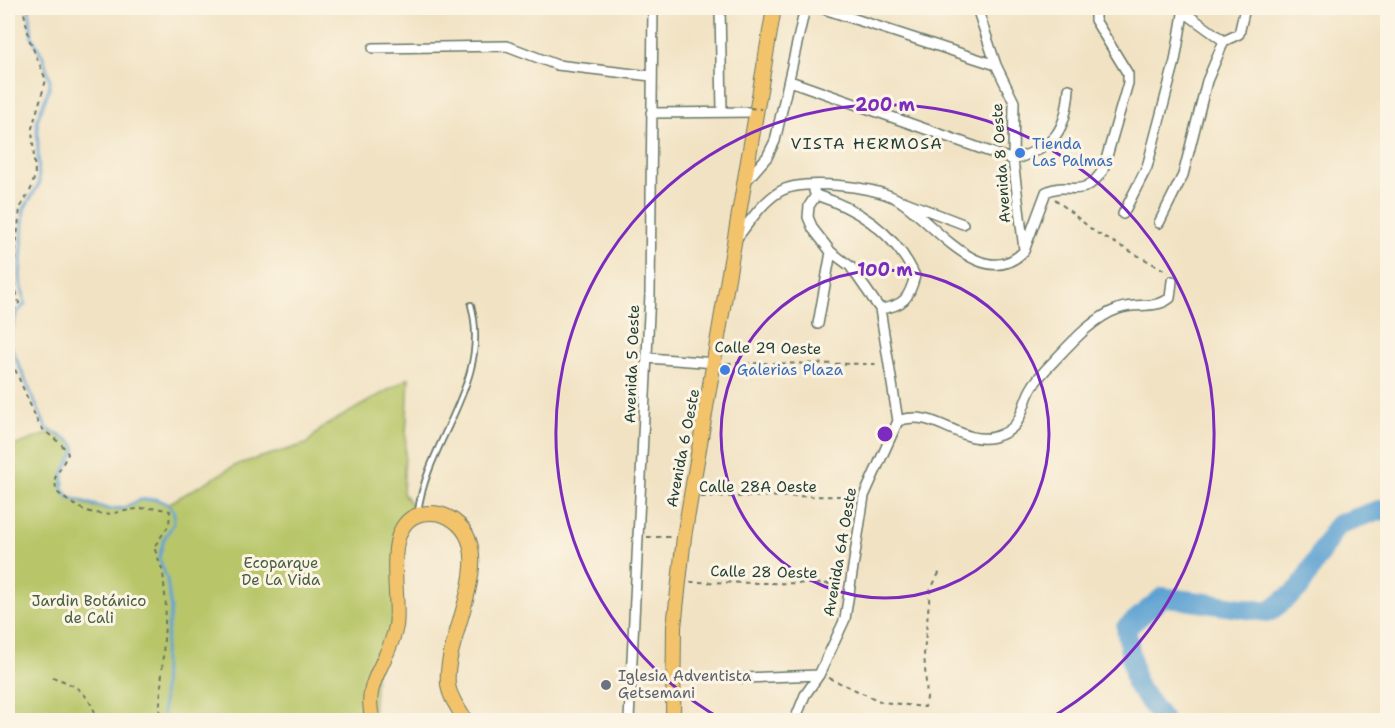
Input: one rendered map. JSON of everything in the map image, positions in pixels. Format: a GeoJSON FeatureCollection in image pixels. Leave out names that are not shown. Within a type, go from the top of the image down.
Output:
{"type":"FeatureCollection","features":[{"type":"Feature","properties":{"kind":"main road","name":"Avenida 6 Oeste"},"geometry":{"type":"LineString","coordinates":[[673,720],[678,581],[684,537],[716,363],[743,184],[774,8]]}},
{"type":"Feature","properties":{"kind":"main road"},"geometry":{"type":"LineString","coordinates":[[373,720],[369,702],[370,687],[396,626],[396,543],[401,529],[417,515],[433,512],[449,518],[460,528],[471,548],[471,580],[450,649],[447,672],[449,691],[465,720]]}},
{"type":"Feature","properties":{"kind":"street","name":"Avenida 5 Oeste"},"geometry":{"type":"LineString","coordinates":[[629,720],[648,358],[653,8]]}},
{"type":"Feature","properties":{"kind":"street"},"geometry":{"type":"LineString","coordinates":[[720,8],[722,111]]}},
{"type":"Feature","properties":{"kind":"street"},"geometry":{"type":"LineString","coordinates":[[743,184],[767,157],[775,141],[805,8]]}},
{"type":"Feature","properties":{"kind":"street"},"geometry":{"type":"LineString","coordinates":[[821,8],[996,64]]}},
{"type":"Feature","properties":{"kind":"street","name":"Avenida 8 Oeste"},"geometry":{"type":"LineString","coordinates":[[977,8],[996,64],[1014,102],[1013,159],[1024,251]]}},
{"type":"Feature","properties":{"kind":"street"},"geometry":{"type":"LineString","coordinates":[[895,198],[959,251],[981,261],[997,264],[1018,258],[1024,251],[1046,192],[1052,189],[1076,190],[1096,180],[1103,170],[1128,83],[1127,69],[1095,20],[1093,12],[1095,8]]}},
{"type":"Feature","properties":{"kind":"street"},"geometry":{"type":"LineString","coordinates":[[1159,223],[1183,175],[1207,81],[1224,41],[1239,34],[1245,8]]}},
{"type":"Feature","properties":{"kind":"street"},"geometry":{"type":"LineString","coordinates":[[1123,214],[1147,167],[1175,61],[1184,10],[1224,41]]}},
{"type":"Feature","properties":{"kind":"street"},"geometry":{"type":"LineString","coordinates":[[373,48],[507,46],[557,64],[651,76]]}},
{"type":"Feature","properties":{"kind":"street"},"geometry":{"type":"LineString","coordinates":[[790,81],[1013,159],[1053,141],[1067,117],[1070,89]]}},
{"type":"Feature","properties":{"kind":"street"},"geometry":{"type":"LineString","coordinates":[[651,113],[756,110]]}},
{"type":"Feature","properties":{"kind":"street"},"geometry":{"type":"LineString","coordinates":[[810,184],[816,195],[846,204],[880,228],[900,246],[915,276],[904,302],[895,307],[880,309]]}},
{"type":"Feature","properties":{"kind":"street"},"geometry":{"type":"LineString","coordinates":[[736,239],[756,212],[780,191],[810,184],[850,186],[895,198],[963,224]]}},
{"type":"Feature","properties":{"kind":"street"},"geometry":{"type":"LineString","coordinates":[[816,195],[809,206],[808,217],[813,229],[831,252],[850,266],[880,309],[898,421],[911,416],[928,419],[975,437],[991,438],[1008,433],[1019,420],[1030,390],[1072,342],[1117,309],[1163,304],[1170,298],[1172,281]]}},
{"type":"Feature","properties":{"kind":"street"},"geometry":{"type":"LineString","coordinates":[[818,324],[831,252]]}},
{"type":"Feature","properties":{"kind":"street","name":"Calle 29 Oeste"},"geometry":{"type":"LineString","coordinates":[[648,358],[716,363]]}},
{"type":"Feature","properties":{"kind":"street","name":"Avenida 6A Oeste"},"geometry":{"type":"LineString","coordinates":[[795,720],[805,695],[819,675],[845,619],[864,496],[898,421]]}},
{"type":"Feature","properties":{"kind":"street"},"geometry":{"type":"LineString","coordinates":[[744,678],[819,675]]}},
{"type":"Feature","properties":{"kind":"lane"},"geometry":{"type":"LineString","coordinates":[[417,515],[420,491],[470,378],[476,347],[476,323],[471,305]]}},
{"type":"Feature","properties":{"kind":"path"},"geometry":{"type":"LineString","coordinates":[[8,319],[19,303],[14,278],[21,208],[35,175],[32,128],[46,80],[37,53],[30,41],[23,8]]}},
{"type":"Feature","properties":{"kind":"path"},"geometry":{"type":"LineString","coordinates":[[1046,192],[1095,232],[1167,269],[1172,281]]}},
{"type":"Feature","properties":{"kind":"path"},"geometry":{"type":"LineString","coordinates":[[8,353],[39,425],[46,434],[65,447],[68,454],[55,478],[56,491],[79,508],[100,515],[115,515],[154,507],[170,511],[169,525],[154,546],[162,572],[166,607],[159,720]]}},
{"type":"Feature","properties":{"kind":"path","name":"Calle 29 Oeste"},"geometry":{"type":"LineString","coordinates":[[716,363],[889,364]]}},
{"type":"Feature","properties":{"kind":"path","name":"Calle 28A Oeste"},"geometry":{"type":"LineString","coordinates":[[690,498],[864,496]]}},
{"type":"Feature","properties":{"kind":"path"},"geometry":{"type":"LineString","coordinates":[[638,536],[684,537]]}},
{"type":"Feature","properties":{"kind":"path"},"geometry":{"type":"LineString","coordinates":[[819,675],[838,681],[882,702],[925,707],[927,698],[924,653],[930,591],[941,569]]}},
{"type":"Feature","properties":{"kind":"path","name":"Calle 28 Oeste"},"geometry":{"type":"LineString","coordinates":[[678,581],[850,584]]}},
{"type":"Feature","properties":{"kind":"path"},"geometry":{"type":"LineString","coordinates":[[52,677],[71,684],[86,694],[98,720]]}},
{"type":"Feature","properties":{"kind":"path"},"geometry":{"type":"LineString","coordinates":[[673,680],[744,678]]}},
{"type":"Feature","properties":{"kind":"green space","name":"Ecoparque De La Vida"},"geometry":{"type":"Polygon","coordinates":[[[409,378],[403,493],[418,515],[401,529],[398,607],[376,671],[373,720],[8,720],[8,448],[52,432],[72,442],[76,449],[64,471],[62,484],[73,498],[93,506],[114,509],[123,508],[144,499],[168,504],[238,464],[306,444],[323,427],[409,378]]]}},
{"type":"Feature","properties":{"kind":"waterway"},"geometry":{"type":"LineString","coordinates":[[29,8],[32,37],[43,57],[50,80],[49,89],[37,120],[39,184],[24,209],[20,278],[25,304],[16,314],[9,342],[46,428],[72,442],[76,449],[63,474],[63,488],[68,497],[108,509],[123,508],[140,500],[156,499],[168,504],[174,513],[174,523],[164,539],[159,558],[167,579],[171,609],[164,655],[163,720]]}},
{"type":"Feature","properties":{"kind":"waterway"},"geometry":{"type":"LineString","coordinates":[[1163,720],[1136,684],[1126,628],[1163,597],[1269,612],[1300,588],[1337,525],[1379,510],[1388,511]]}},
{"type":"Feature","properties":{"kind":"place","name":"Tienda Las Palmas"},"geometry":{"type":"Point","coordinates":[1020,153]}},
{"type":"Feature","properties":{"kind":"place","name":"Galerias Plaza"},"geometry":{"type":"Point","coordinates":[725,370]}},
{"type":"Feature","properties":{"kind":"place","name":"Iglesia Adventista Getsemani"},"geometry":{"type":"Point","coordinates":[606,685]}},
{"type":"Feature","properties":{"kind":"district","name":"VISTA HERMOSA"},"geometry":{"type":"Point","coordinates":[867,143]}},
{"type":"Feature","properties":{"kind":"park label","name":"Jardin Botánico de Cali"},"geometry":{"type":"Point","coordinates":[89,610]}}]}
